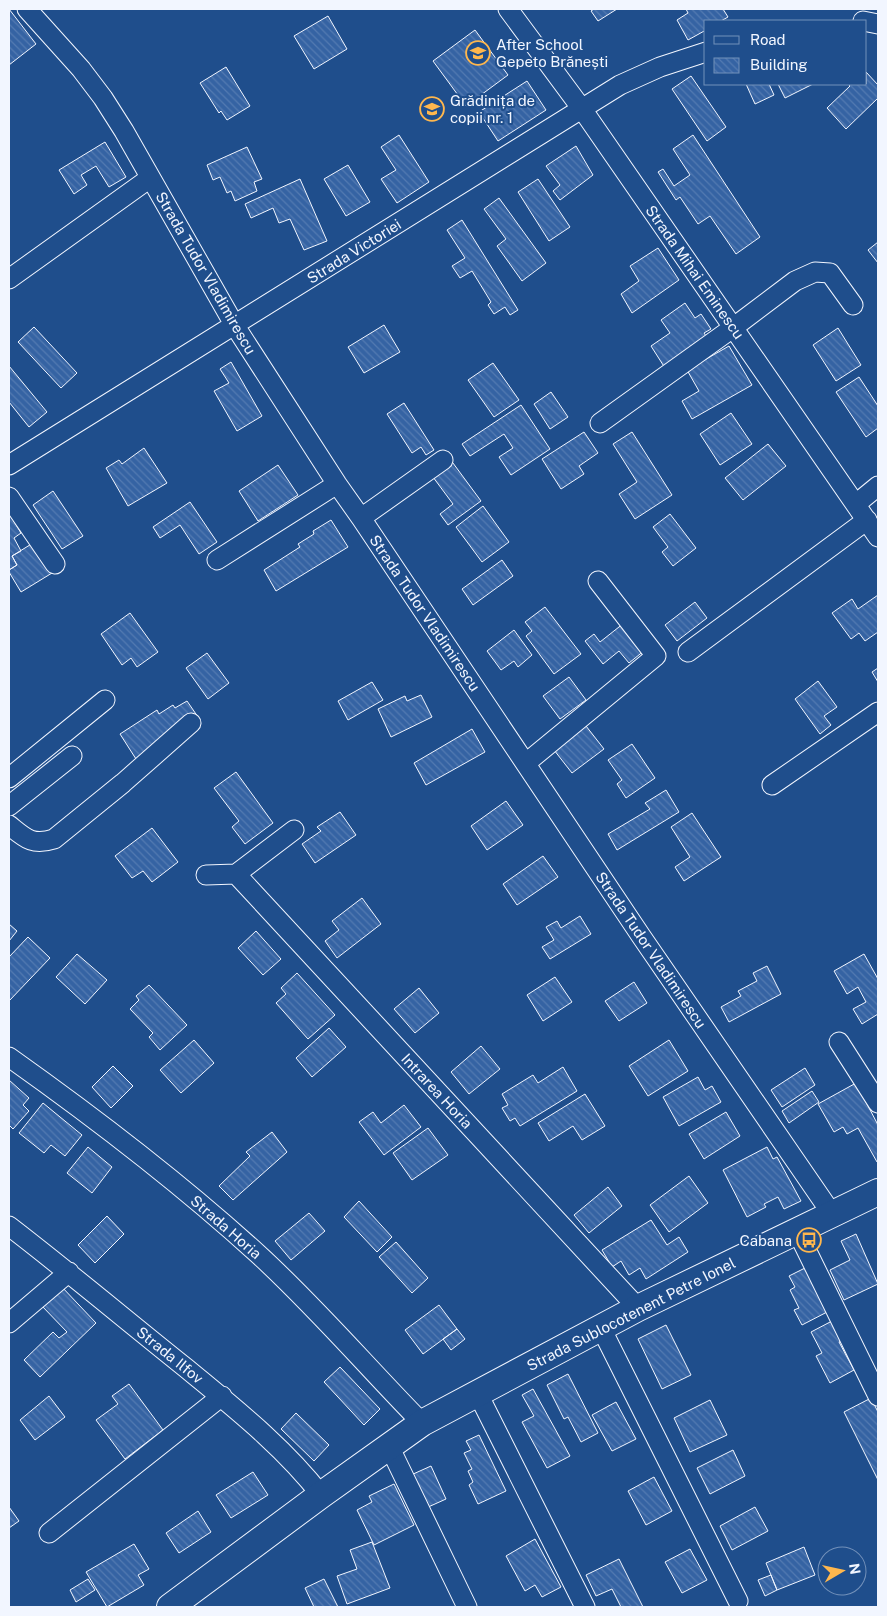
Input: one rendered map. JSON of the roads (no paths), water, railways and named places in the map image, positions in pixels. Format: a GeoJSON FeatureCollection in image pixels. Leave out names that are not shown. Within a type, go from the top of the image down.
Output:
{"type":"FeatureCollection","features":[{"type":"Feature","properties":{"kind":"main road","name":"Strada Sublocotenent Petre Ionel"},"geometry":{"type":"LineString","coordinates":[[170,1607],[422,1423],[477,1392],[638,1308],[878,1192]]}},
{"type":"Feature","properties":{"kind":"street","name":"Strada Tudor Vladimirescu"},"geometry":{"type":"LineString","coordinates":[[27,9],[103,98],[124,130],[235,326],[337,484],[641,936],[832,1214]]}},
{"type":"Feature","properties":{"kind":"street","name":"Strada Mihai Eminescu"},"geometry":{"type":"LineString","coordinates":[[508,9],[582,109],[878,537]]}},
{"type":"Feature","properties":{"kind":"street","name":"Strada Victoriei"},"geometry":{"type":"LineString","coordinates":[[9,465],[620,85],[639,75],[704,53]]}},
{"type":"Feature","properties":{"kind":"street"},"geometry":{"type":"LineString","coordinates":[[9,279],[150,178]]}},
{"type":"Feature","properties":{"kind":"street"},"geometry":{"type":"LineString","coordinates":[[600,423],[795,282],[815,272],[830,273],[853,305]]}},
{"type":"Feature","properties":{"kind":"street"},"geometry":{"type":"LineString","coordinates":[[361,518],[443,460]]}},
{"type":"Feature","properties":{"kind":"street"},"geometry":{"type":"LineString","coordinates":[[217,560],[337,484]]}},
{"type":"Feature","properties":{"kind":"street"},"geometry":{"type":"LineString","coordinates":[[856,504],[878,486]]}},
{"type":"Feature","properties":{"kind":"street"},"geometry":{"type":"LineString","coordinates":[[9,497],[55,564]]}},
{"type":"Feature","properties":{"kind":"street"},"geometry":{"type":"LineString","coordinates":[[688,652],[867,520]]}},
{"type":"Feature","properties":{"kind":"street"},"geometry":{"type":"LineString","coordinates":[[526,763],[656,656],[598,581]]}},
{"type":"Feature","properties":{"kind":"street"},"geometry":{"type":"LineString","coordinates":[[9,778],[105,700]]}},
{"type":"Feature","properties":{"kind":"street"},"geometry":{"type":"LineString","coordinates":[[772,785],[878,712]]}},
{"type":"Feature","properties":{"kind":"street"},"geometry":{"type":"LineString","coordinates":[[9,825],[26,839],[33,842],[54,839],[191,723]]}},
{"type":"Feature","properties":{"kind":"street"},"geometry":{"type":"LineString","coordinates":[[9,806],[72,756]]}},
{"type":"Feature","properties":{"kind":"street"},"geometry":{"type":"LineString","coordinates":[[206,875],[236,874],[294,830]]}},
{"type":"Feature","properties":{"kind":"street","name":"Intrarea Horia"},"geometry":{"type":"LineString","coordinates":[[236,874],[638,1308]]}},
{"type":"Feature","properties":{"kind":"street"},"geometry":{"type":"LineString","coordinates":[[839,1042],[878,1104]]}},
{"type":"Feature","properties":{"kind":"street","name":"Strada Horia"},"geometry":{"type":"LineString","coordinates":[[9,1057],[68,1099],[142,1156],[259,1255],[329,1324],[422,1423]]}},
{"type":"Feature","properties":{"kind":"street","name":"Strada Ilfov"},"geometry":{"type":"LineString","coordinates":[[9,1226],[222,1396],[304,1473],[321,1495]]}},
{"type":"Feature","properties":{"kind":"street"},"geometry":{"type":"LineString","coordinates":[[798,1231],[878,1396]]}},
{"type":"Feature","properties":{"kind":"street"},"geometry":{"type":"LineString","coordinates":[[9,1324],[69,1272]]}},
{"type":"Feature","properties":{"kind":"street"},"geometry":{"type":"LineString","coordinates":[[601,1328],[738,1601]]}},
{"type":"Feature","properties":{"kind":"street"},"geometry":{"type":"LineString","coordinates":[[477,1392],[585,1607]]}},
{"type":"Feature","properties":{"kind":"street"},"geometry":{"type":"LineString","coordinates":[[49,1533],[222,1396]]}},
{"type":"Feature","properties":{"kind":"street"},"geometry":{"type":"LineString","coordinates":[[389,1446],[467,1607]]}},
{"type":"Feature","properties":{"kind":"place","name":"After School Gepeto Brănești"},"geometry":{"type":"Point","coordinates":[478,53]}},
{"type":"Feature","properties":{"kind":"place","name":"Grădinița de copii nr. 1"},"geometry":{"type":"Point","coordinates":[432,109]}},
{"type":"Feature","properties":{"kind":"place","name":"Cabana"},"geometry":{"type":"Point","coordinates":[809,1240]}}]}
